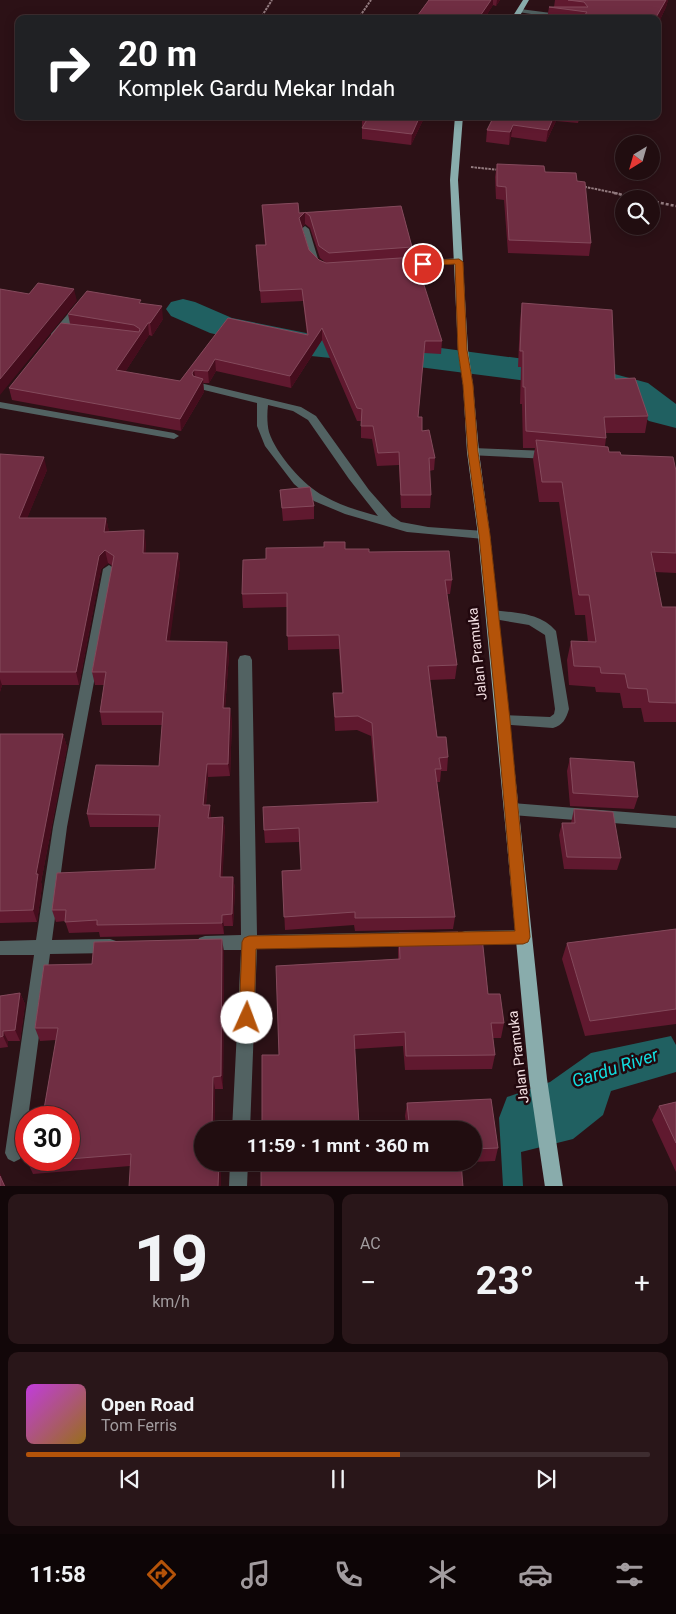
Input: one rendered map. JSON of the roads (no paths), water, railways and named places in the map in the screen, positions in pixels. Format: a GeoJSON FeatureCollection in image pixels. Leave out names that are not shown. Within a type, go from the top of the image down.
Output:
{"type":"FeatureCollection","features":[{"type":"Feature","properties":{"kind":"main road"},"geometry":{"type":"LineString","coordinates":[[517,15],[526,0]]}},
{"type":"Feature","properties":{"kind":"main road","name":"Jalan Pramuka"},"geometry":{"type":"LineString","coordinates":[[459,120],[454,180],[463,350],[468,385],[473,452],[484,535],[538,1079],[553,1181]]}},
{"type":"Feature","properties":{"kind":"street"},"geometry":{"type":"LineString","coordinates":[[520,11],[551,15]]}},
{"type":"Feature","properties":{"kind":"street"},"geometry":{"type":"LineString","coordinates":[[305,229],[315,263],[321,268],[331,270]]}},
{"type":"Feature","properties":{"kind":"street"},"geometry":{"type":"LineString","coordinates":[[390,266],[459,262]]}},
{"type":"Feature","properties":{"kind":"street"},"geometry":{"type":"LineString","coordinates":[[48,345],[65,331],[83,302]]}},
{"type":"Feature","properties":{"kind":"street"},"geometry":{"type":"LineString","coordinates":[[200,386],[297,409],[312,418],[374,505],[396,524]]}},
{"type":"Feature","properties":{"kind":"street"},"geometry":{"type":"LineString","coordinates":[[263,401],[260,422],[270,446],[292,476],[311,494],[350,512],[396,524],[430,531],[484,535]]}},
{"type":"Feature","properties":{"kind":"street"},"geometry":{"type":"LineString","coordinates":[[2,402],[174,436]]}},
{"type":"Feature","properties":{"kind":"street"},"geometry":{"type":"LineString","coordinates":[[473,452],[565,456]]}},
{"type":"Feature","properties":{"kind":"street"},"geometry":{"type":"LineString","coordinates":[[14,1153],[60,827],[109,568]]}},
{"type":"Feature","properties":{"kind":"street"},"geometry":{"type":"LineString","coordinates":[[492,614],[537,622],[546,626],[551,634],[562,709],[560,717],[553,723],[503,720]]}},
{"type":"Feature","properties":{"kind":"street"},"geometry":{"type":"LineString","coordinates":[[241,1121],[249,942],[245,660]]}},
{"type":"Feature","properties":{"kind":"street"},"geometry":{"type":"LineString","coordinates":[[512,808],[676,822]]}},
{"type":"Feature","properties":{"kind":"street"},"geometry":{"type":"LineString","coordinates":[[190,944],[523,937]]}},
{"type":"Feature","properties":{"kind":"street"},"geometry":{"type":"LineString","coordinates":[[0,948],[121,946]]}},
{"type":"Feature","properties":{"kind":"street"},"geometry":{"type":"LineString","coordinates":[[238,1186],[239,1171]]}},
{"type":"Feature","properties":{"kind":"water","name":"Gardu River"},"geometry":{"type":"Polygon","coordinates":[[[671,1036],[676,1045],[676,1072],[611,1091],[603,1115],[573,1139],[521,1152],[523,1186],[503,1186],[499,1118],[507,1097],[550,1082],[591,1053],[671,1036]]]}},
{"type":"Feature","properties":{"kind":"waterway"},"geometry":{"type":"LineString","coordinates":[[183,309],[222,326],[311,345],[411,355],[592,379],[635,391],[662,413],[676,416]]}}]}
